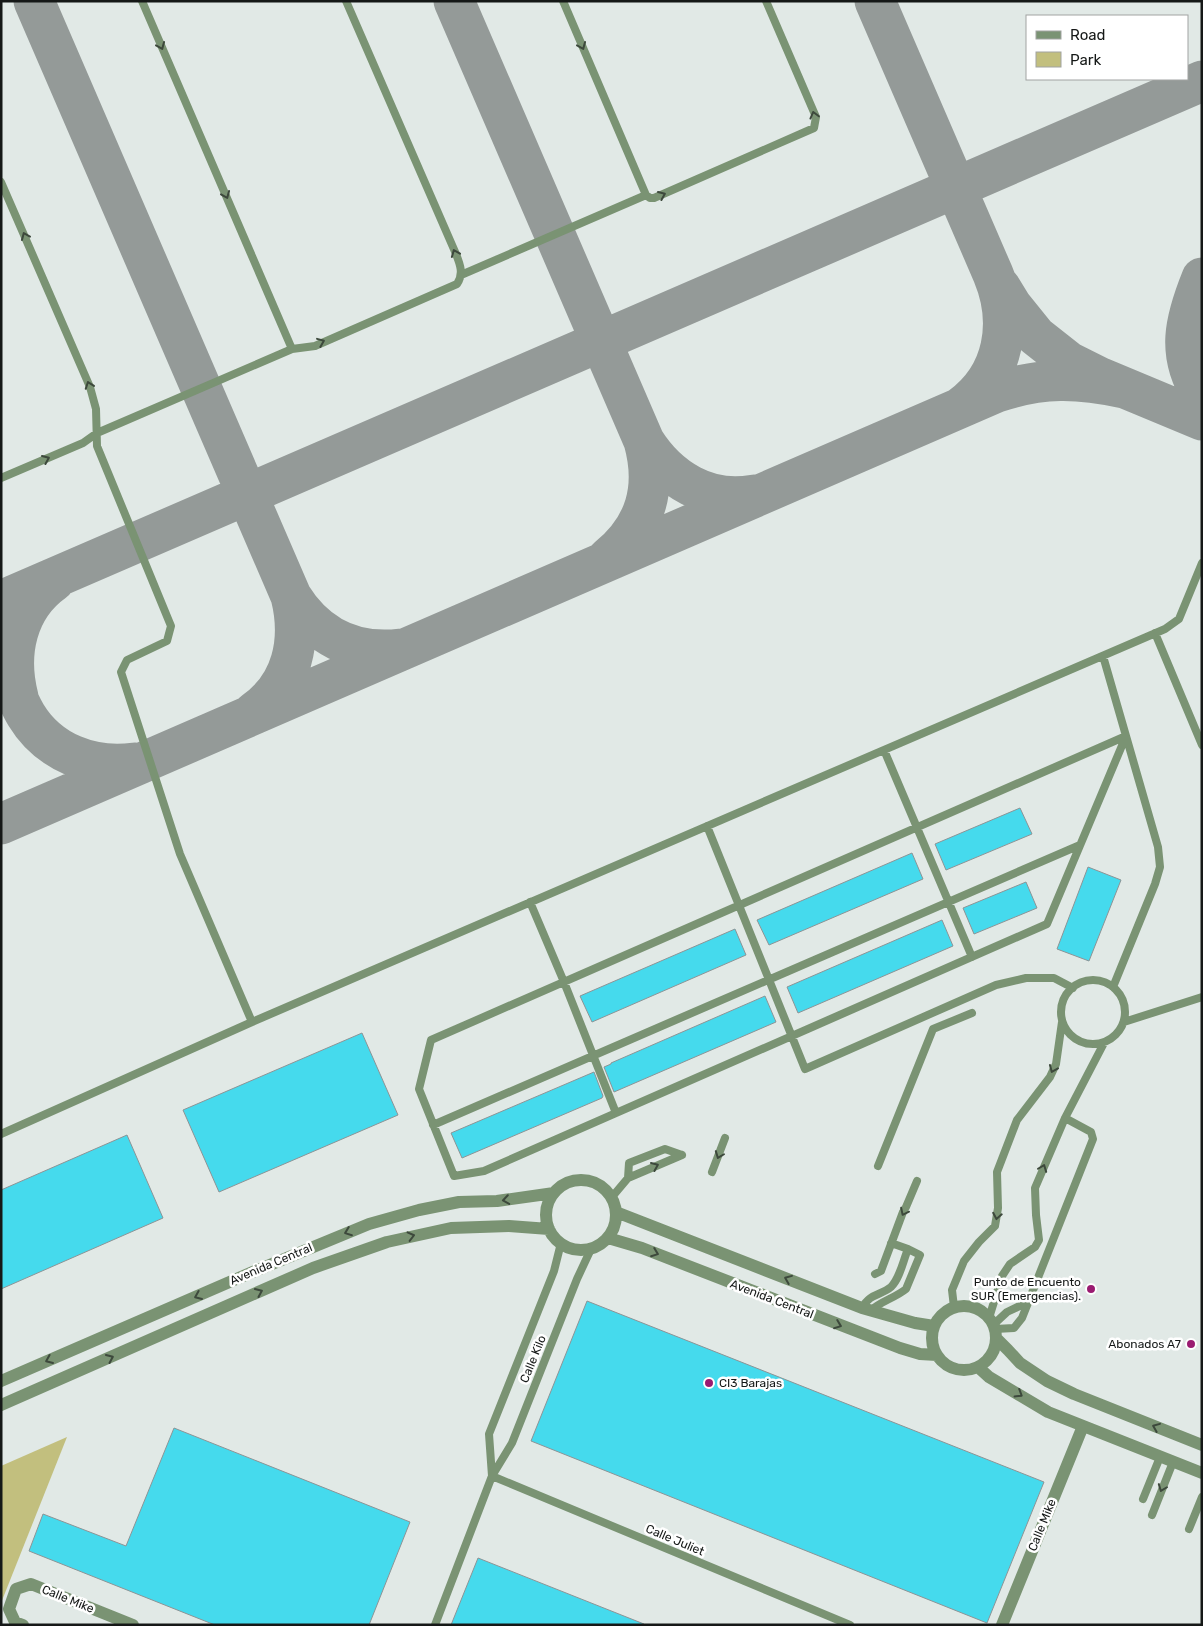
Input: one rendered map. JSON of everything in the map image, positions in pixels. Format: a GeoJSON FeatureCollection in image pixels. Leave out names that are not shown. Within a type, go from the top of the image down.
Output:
{"type":"FeatureCollection","features":[{"type":"Feature","properties":{"kind":"street"},"geometry":{"type":"LineString","coordinates":[[576,1179],[590,1181],[601,1186],[612,1197],[616,1212],[614,1228],[608,1238],[592,1248],[575,1249],[560,1243],[549,1229],[546,1214],[548,1203],[554,1193],[566,1184],[576,1179]]}},
{"type":"Feature","properties":{"kind":"street","name":"Avenida Central"},"geometry":{"type":"LineString","coordinates":[[1,1381],[255,1271],[369,1224],[419,1210],[459,1202],[497,1201],[554,1193]]}},
{"type":"Feature","properties":{"kind":"street","name":"Avenida Central"},"geometry":{"type":"LineString","coordinates":[[616,1212],[866,1310],[934,1326]]}},
{"type":"Feature","properties":{"kind":"street","name":"Avenida Central"},"geometry":{"type":"LineString","coordinates":[[1,1405],[313,1268],[387,1242],[451,1228],[509,1226],[549,1229]]}},
{"type":"Feature","properties":{"kind":"street","name":"Avenida Central"},"geometry":{"type":"LineString","coordinates":[[608,1238],[642,1248],[900,1348],[920,1354],[937,1355]]}},
{"type":"Feature","properties":{"kind":"street"},"geometry":{"type":"LineString","coordinates":[[993,1328],[994,1350],[988,1360],[978,1367],[963,1370],[948,1366],[937,1355],[932,1341],[934,1326],[942,1314],[954,1307],[967,1306],[979,1310],[993,1328],[1020,1363],[1047,1381],[1074,1394],[1202,1446]]}},
{"type":"Feature","properties":{"kind":"street"},"geometry":{"type":"LineString","coordinates":[[978,1367],[1048,1412],[1202,1473]]}},
{"type":"Feature","properties":{"kind":"street","name":"Calle Mike"},"geometry":{"type":"LineString","coordinates":[[1002,1625],[1083,1426]]}},
{"type":"Feature","properties":{"kind":"street","name":"Calle Mike"},"geometry":{"type":"LineString","coordinates":[[23,1625],[15,1622],[9,1609],[16,1589],[31,1584],[133,1625]]}},
{"type":"Feature","properties":{"kind":"lane"},"geometry":{"type":"LineString","coordinates":[[142,1],[292,349]]}},
{"type":"Feature","properties":{"kind":"lane"},"geometry":{"type":"LineString","coordinates":[[1,478],[83,443],[97,433],[292,349],[315,346],[457,284],[461,275],[456,254],[346,1]]}},
{"type":"Feature","properties":{"kind":"lane"},"geometry":{"type":"LineString","coordinates":[[563,1],[646,195]]}},
{"type":"Feature","properties":{"kind":"lane"},"geometry":{"type":"LineString","coordinates":[[461,275],[646,195],[654,198],[814,128],[816,117],[766,1]]}},
{"type":"Feature","properties":{"kind":"lane"},"geometry":{"type":"LineString","coordinates":[[1,182],[90,387],[96,409],[97,446],[102,462],[172,626],[167,641],[127,660],[121,672],[180,854],[252,1022]]}},
{"type":"Feature","properties":{"kind":"lane"},"geometry":{"type":"LineString","coordinates":[[1,1134],[252,1022],[1155,633],[1179,619],[1202,563]]}},
{"type":"Feature","properties":{"kind":"lane"},"geometry":{"type":"LineString","coordinates":[[1155,633],[1202,745]]}},
{"type":"Feature","properties":{"kind":"lane"},"geometry":{"type":"LineString","coordinates":[[1103,656],[1158,847],[1160,867],[1156,884],[1113,987]]}},
{"type":"Feature","properties":{"kind":"lane"},"geometry":{"type":"LineString","coordinates":[[1126,736],[1047,924],[484,1171],[454,1176],[418,1089],[431,1040],[1126,736]]}},
{"type":"Feature","properties":{"kind":"lane"},"geometry":{"type":"LineString","coordinates":[[884,750],[972,957]]}},
{"type":"Feature","properties":{"kind":"lane"},"geometry":{"type":"LineString","coordinates":[[707,826],[806,1069],[996,985],[1026,978],[1054,978],[1073,988]]}},
{"type":"Feature","properties":{"kind":"lane"},"geometry":{"type":"LineString","coordinates":[[433,1125],[1080,845]]}},
{"type":"Feature","properties":{"kind":"lane"},"geometry":{"type":"LineString","coordinates":[[530,902],[616,1113]]}},
{"type":"Feature","properties":{"kind":"lane"},"geometry":{"type":"LineString","coordinates":[[954,1307],[952,1290],[964,1262],[979,1242],[995,1226],[998,1208],[997,1172],[1017,1120],[1050,1077],[1056,1064],[1062,1022],[1062,1003],[1066,995],[1082,982],[1092,980],[1103,982],[1113,987],[1124,1003],[1124,1022],[1119,1031],[1104,1043],[1083,1043],[1067,1031],[1062,1022]]}},
{"type":"Feature","properties":{"kind":"lane"},"geometry":{"type":"LineString","coordinates":[[1124,1022],[1202,998]]}},
{"type":"Feature","properties":{"kind":"lane"},"geometry":{"type":"LineString","coordinates":[[878,1166],[933,1029],[972,1012]]}},
{"type":"Feature","properties":{"kind":"lane"},"geometry":{"type":"LineString","coordinates":[[993,1328],[1002,1276],[1010,1264],[1035,1247],[1039,1240],[1035,1188],[1065,1118],[1104,1043]]}},
{"type":"Feature","properties":{"kind":"lane"},"geometry":{"type":"LineString","coordinates":[[993,1328],[1014,1328],[1022,1318],[1093,1139],[1091,1132],[1065,1118]]}},
{"type":"Feature","properties":{"kind":"lane"},"geometry":{"type":"LineString","coordinates":[[712,1172],[725,1138]]}},
{"type":"Feature","properties":{"kind":"lane"},"geometry":{"type":"LineString","coordinates":[[612,1197],[628,1178],[682,1155],[665,1149],[629,1163],[628,1178]]}},
{"type":"Feature","properties":{"kind":"lane"},"geometry":{"type":"LineString","coordinates":[[875,1274],[881,1271],[917,1181]]}},
{"type":"Feature","properties":{"kind":"lane","name":"Calle Kilo"},"geometry":{"type":"LineString","coordinates":[[492,1476],[489,1434],[554,1270],[560,1243]]}},
{"type":"Feature","properties":{"kind":"lane"},"geometry":{"type":"LineString","coordinates":[[866,1310],[906,1289],[920,1255],[892,1243]]}},
{"type":"Feature","properties":{"kind":"lane","name":"Calle Kilo"},"geometry":{"type":"LineString","coordinates":[[435,1625],[492,1476],[512,1443],[577,1279],[592,1248]]}},
{"type":"Feature","properties":{"kind":"lane"},"geometry":{"type":"LineString","coordinates":[[866,1310],[871,1296],[890,1287],[896,1279],[908,1249]]}},
{"type":"Feature","properties":{"kind":"lane"},"geometry":{"type":"LineString","coordinates":[[993,1328],[1007,1312],[1030,1301]]}},
{"type":"Feature","properties":{"kind":"lane"},"geometry":{"type":"LineString","coordinates":[[1143,1499],[1160,1457]]}},
{"type":"Feature","properties":{"kind":"lane"},"geometry":{"type":"LineString","coordinates":[[1152,1514],[1173,1462]]}},
{"type":"Feature","properties":{"kind":"lane","name":"Calle Juliet"},"geometry":{"type":"LineString","coordinates":[[492,1476],[850,1625]]}},
{"type":"Feature","properties":{"kind":"lane"},"geometry":{"type":"LineString","coordinates":[[1190,1529],[1202,1497]]}},
{"type":"Feature","properties":{"kind":"green space"},"geometry":{"type":"Polygon","coordinates":[[[67,1437],[1,1603],[1,1466],[67,1437]]]}},
{"type":"Feature","properties":{"kind":"building"},"geometry":{"type":"Polygon","coordinates":[[[1020,808],[1032,834],[946,870],[935,844],[1020,808]]]}},
{"type":"Feature","properties":{"kind":"building"},"geometry":{"type":"Polygon","coordinates":[[[912,853],[923,879],[769,945],[757,920],[912,853]]]}},
{"type":"Feature","properties":{"kind":"building"},"geometry":{"type":"Polygon","coordinates":[[[1088,867],[1121,880],[1089,961],[1057,949],[1088,867]]]}},
{"type":"Feature","properties":{"kind":"building"},"geometry":{"type":"Polygon","coordinates":[[[1026,882],[1037,908],[974,934],[963,908],[1026,882]]]}},
{"type":"Feature","properties":{"kind":"building"},"geometry":{"type":"Polygon","coordinates":[[[942,920],[953,946],[798,1013],[787,987],[942,920]]]}},
{"type":"Feature","properties":{"kind":"building"},"geometry":{"type":"Polygon","coordinates":[[[735,929],[746,955],[592,1022],[580,996],[735,929]]]}},
{"type":"Feature","properties":{"kind":"building"},"geometry":{"type":"Polygon","coordinates":[[[765,996],[776,1022],[614,1092],[604,1067],[765,996]]]}},
{"type":"Feature","properties":{"kind":"building"},"geometry":{"type":"Polygon","coordinates":[[[362,1033],[398,1115],[219,1192],[183,1110],[362,1033]]]}},
{"type":"Feature","properties":{"kind":"building"},"geometry":{"type":"Polygon","coordinates":[[[594,1072],[603,1096],[602,1098],[462,1158],[451,1133],[594,1072]]]}},
{"type":"Feature","properties":{"kind":"building"},"geometry":{"type":"Polygon","coordinates":[[[127,1135],[163,1218],[1,1289],[1,1190],[127,1135]]]}},
{"type":"Feature","properties":{"kind":"building"},"geometry":{"type":"Polygon","coordinates":[[[587,1301],[1044,1482],[987,1623],[531,1441],[587,1301]]]}},
{"type":"Feature","properties":{"kind":"building"},"geometry":{"type":"Polygon","coordinates":[[[174,1428],[410,1522],[369,1625],[215,1625],[29,1551],[43,1514],[126,1546],[174,1428]]]}},
{"type":"Feature","properties":{"kind":"building"},"geometry":{"type":"Polygon","coordinates":[[[478,1558],[644,1624],[644,1625],[451,1625],[478,1558]]]}},
{"type":"Feature","properties":{"kind":"taxiway"},"geometry":{"type":"LineString","coordinates":[[34,1],[291,596],[312,622],[337,640],[367,649],[401,649]]}},
{"type":"Feature","properties":{"kind":"taxiway"},"geometry":{"type":"LineString","coordinates":[[454,1],[644,441],[665,467],[691,486],[721,496],[754,495]]}},
{"type":"Feature","properties":{"kind":"taxiway"},"geometry":{"type":"LineString","coordinates":[[875,1],[993,274],[999,292],[1003,311],[1003,329],[996,364],[976,394],[961,407]]}},
{"type":"Feature","properties":{"kind":"taxiway"},"geometry":{"type":"LineString","coordinates":[[1,601],[1202,81]]}},
{"type":"Feature","properties":{"kind":"taxiway"},"geometry":{"type":"LineString","coordinates":[[1202,278],[1191,308],[1186,337],[1189,365],[1202,395]]}},
{"type":"Feature","properties":{"kind":"taxiway"},"geometry":{"type":"LineString","coordinates":[[1000,287],[1011,305],[1036,336],[1069,362],[1101,378],[1202,420]]}},
{"type":"Feature","properties":{"kind":"taxiway"},"geometry":{"type":"LineString","coordinates":[[1,824],[997,392],[1030,384],[1060,381],[1091,382],[1124,388]]}},
{"type":"Feature","properties":{"kind":"taxiway"},"geometry":{"type":"LineString","coordinates":[[608,558],[631,533],[640,520],[645,506],[649,475],[644,441]]}},
{"type":"Feature","properties":{"kind":"taxiway"},"geometry":{"type":"LineString","coordinates":[[18,697],[14,665],[18,633],[23,618],[31,604],[54,581]]}},
{"type":"Feature","properties":{"kind":"taxiway"},"geometry":{"type":"LineString","coordinates":[[254,712],[278,689],[286,675],[291,660],[295,629],[291,596]]}},
{"type":"Feature","properties":{"kind":"taxiway"},"geometry":{"type":"LineString","coordinates":[[7,673],[26,715],[36,728],[59,748],[73,756],[103,763],[135,763]]}},
{"type":"Feature","properties":{"kind":"place","name":"Punto de Encuento SUR (Emergencias)."},"geometry":{"type":"Point","coordinates":[1091,1289]}},
{"type":"Feature","properties":{"kind":"place","name":"Abonados A7"},"geometry":{"type":"Point","coordinates":[1191,1344]}},
{"type":"Feature","properties":{"kind":"place","name":"CI3 Barajas"},"geometry":{"type":"Point","coordinates":[709,1383]}}]}
